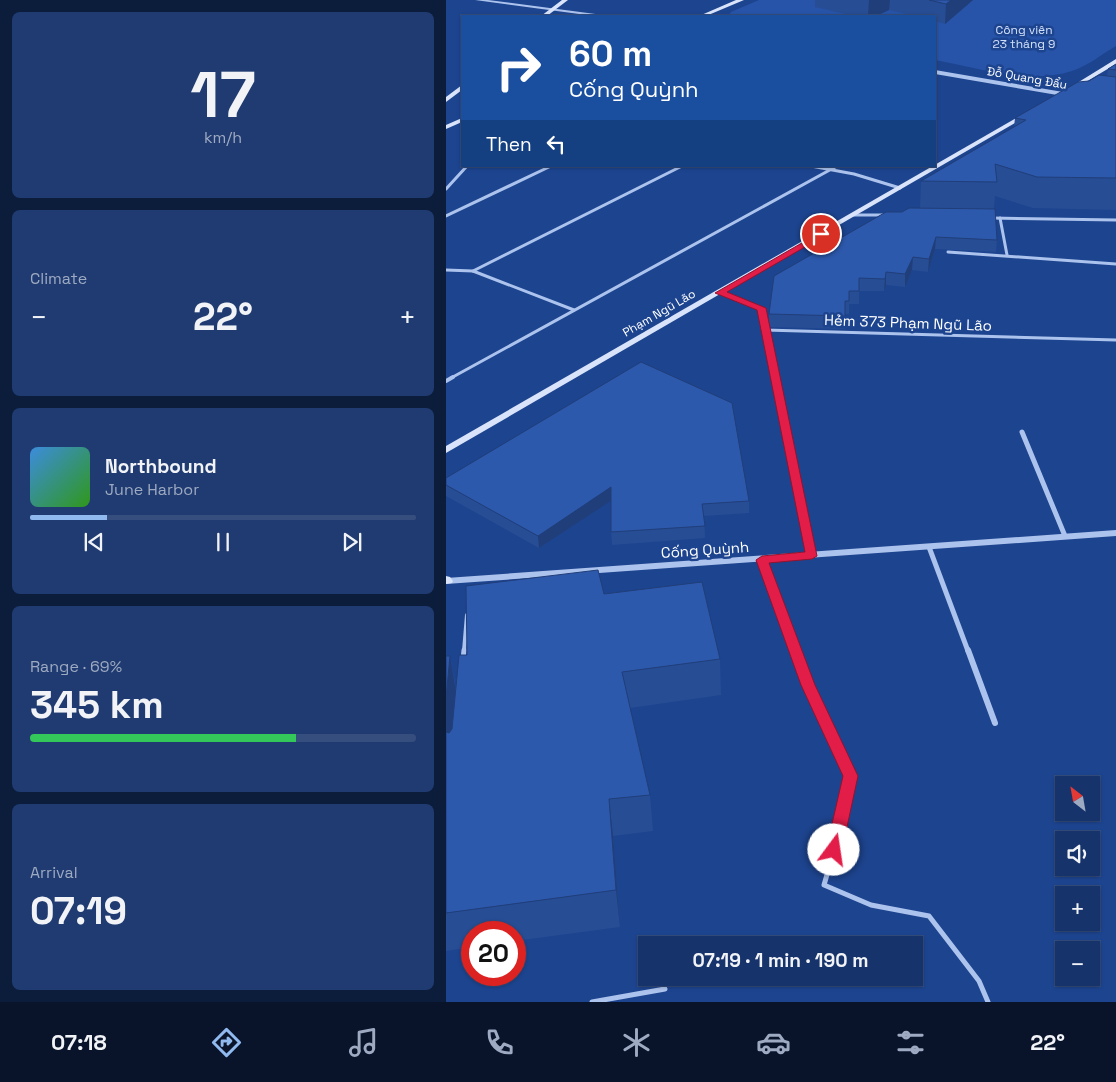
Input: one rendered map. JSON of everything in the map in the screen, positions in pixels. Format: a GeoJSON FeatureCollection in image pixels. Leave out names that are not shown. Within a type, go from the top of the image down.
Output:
{"type":"FeatureCollection","features":[{"type":"Feature","properties":{"kind":"main road"},"geometry":{"type":"LineString","coordinates":[[545,15],[565,0]]}},
{"type":"Feature","properties":{"kind":"main road"},"geometry":{"type":"LineString","coordinates":[[704,15],[741,0]]}},
{"type":"Feature","properties":{"kind":"main road"},"geometry":{"type":"LineString","coordinates":[[1050,101],[1116,61]]}},
{"type":"Feature","properties":{"kind":"main road"},"geometry":{"type":"LineString","coordinates":[[446,100],[461,88]]}},
{"type":"Feature","properties":{"kind":"main road","name":"Phạm Ngũ Lão"},"geometry":{"type":"LineString","coordinates":[[446,450],[1036,109]]}},
{"type":"Feature","properties":{"kind":"main road"},"geometry":{"type":"LineString","coordinates":[[446,127],[461,120]]}},
{"type":"Feature","properties":{"kind":"street"},"geometry":{"type":"LineString","coordinates":[[477,0],[594,15]]}},
{"type":"Feature","properties":{"kind":"street","name":"Ðỗ Quang Ðẩu"},"geometry":{"type":"LineString","coordinates":[[936,72],[1078,97]]}},
{"type":"Feature","properties":{"kind":"street"},"geometry":{"type":"LineString","coordinates":[[1022,432],[1065,536]]}},
{"type":"Feature","properties":{"kind":"street","name":"Cống Quỳnh"},"geometry":{"type":"LineString","coordinates":[[447,581],[470,585],[929,546],[1116,533]]}},
{"type":"Feature","properties":{"kind":"street"},"geometry":{"type":"LineString","coordinates":[[929,546],[994,723]]}},
{"type":"Feature","properties":{"kind":"street"},"geometry":{"type":"LineString","coordinates":[[762,560],[808,685],[850,776],[839,833]]}},
{"type":"Feature","properties":{"kind":"lane"},"geometry":{"type":"LineString","coordinates":[[446,189],[466,167]]}},
{"type":"Feature","properties":{"kind":"lane"},"geometry":{"type":"LineString","coordinates":[[446,216],[549,167]]}},
{"type":"Feature","properties":{"kind":"lane"},"geometry":{"type":"LineString","coordinates":[[473,271],[680,167]]}},
{"type":"Feature","properties":{"kind":"lane"},"geometry":{"type":"LineString","coordinates":[[818,167],[832,169],[900,188]]}},
{"type":"Feature","properties":{"kind":"lane"},"geometry":{"type":"LineString","coordinates":[[446,381],[835,167]]}},
{"type":"Feature","properties":{"kind":"lane"},"geometry":{"type":"LineString","coordinates":[[854,215],[893,216]]}},
{"type":"Feature","properties":{"kind":"lane"},"geometry":{"type":"LineString","coordinates":[[990,218],[1116,220]]}},
{"type":"Feature","properties":{"kind":"lane"},"geometry":{"type":"LineString","coordinates":[[1000,218],[1007,255]]}},
{"type":"Feature","properties":{"kind":"lane"},"geometry":{"type":"LineString","coordinates":[[948,252],[1116,264]]}},
{"type":"Feature","properties":{"kind":"lane"},"geometry":{"type":"LineString","coordinates":[[446,270],[473,271],[574,310]]}},
{"type":"Feature","properties":{"kind":"lane"},"geometry":{"type":"LineString","coordinates":[[720,293],[761,308],[812,556]]}},
{"type":"Feature","properties":{"kind":"lane","name":"Hẻm 373 Phạm Ngũ Lão"},"geometry":{"type":"LineString","coordinates":[[765,330],[1116,340]]}},
{"type":"Feature","properties":{"kind":"lane"},"geometry":{"type":"LineString","coordinates":[[463,668],[468,609]]}},
{"type":"Feature","properties":{"kind":"lane"},"geometry":{"type":"LineString","coordinates":[[839,833],[824,885],[871,904],[929,916],[979,981],[988,1002]]}},
{"type":"Feature","properties":{"kind":"lane"},"geometry":{"type":"LineString","coordinates":[[592,1002],[665,989]]}},
{"type":"Feature","properties":{"kind":"green space","name":"Công viên 23 tháng 9"},"geometry":{"type":"Polygon","coordinates":[[[759,0],[1116,0],[1116,46],[1072,71],[1056,75],[1021,76],[936,60],[936,15],[729,15],[731,12],[759,0]]]}},
{"type":"Feature","properties":{"kind":"building"},"geometry":{"type":"Polygon","coordinates":[[[929,0],[951,0],[946,4],[929,0]]]}},
{"type":"Feature","properties":{"kind":"building"},"geometry":{"type":"Polygon","coordinates":[[[1116,64],[1116,70],[1108,69],[1116,64]]]}},
{"type":"Feature","properties":{"kind":"building"},"geometry":{"type":"Polygon","coordinates":[[[1099,75],[1116,77],[1116,178],[1037,177],[995,164],[997,182],[921,181],[1026,120],[1015,118],[1078,82],[1089,81],[1099,75]]]}},
{"type":"Feature","properties":{"kind":"building"},"geometry":{"type":"Polygon","coordinates":[[[909,208],[995,209],[997,240],[936,237],[929,259],[913,257],[905,274],[886,272],[885,279],[859,278],[859,291],[849,291],[849,301],[845,301],[845,316],[769,314],[774,276],[886,212],[902,212],[909,208]]]}},
{"type":"Feature","properties":{"kind":"building"},"geometry":{"type":"Polygon","coordinates":[[[641,362],[732,403],[749,501],[702,504],[705,526],[611,532],[611,487],[538,536],[446,485],[446,478],[641,362]]]}},
{"type":"Feature","properties":{"kind":"building"},"geometry":{"type":"Polygon","coordinates":[[[598,570],[604,594],[702,582],[720,659],[622,672],[650,795],[609,799],[616,890],[446,913],[446,732],[449,733],[452,729],[459,655],[467,655],[466,586],[598,570]]]}},
{"type":"Feature","properties":{"kind":"building"},"geometry":{"type":"Polygon","coordinates":[[[446,656],[450,656],[446,698],[446,656]]]}},
{"type":"Feature","properties":{"kind":"route"},"geometry":{"type":"LineString","coordinates":[[821,234],[720,293],[761,308],[812,556],[762,560],[808,685],[850,776],[834,850]]}}]}
